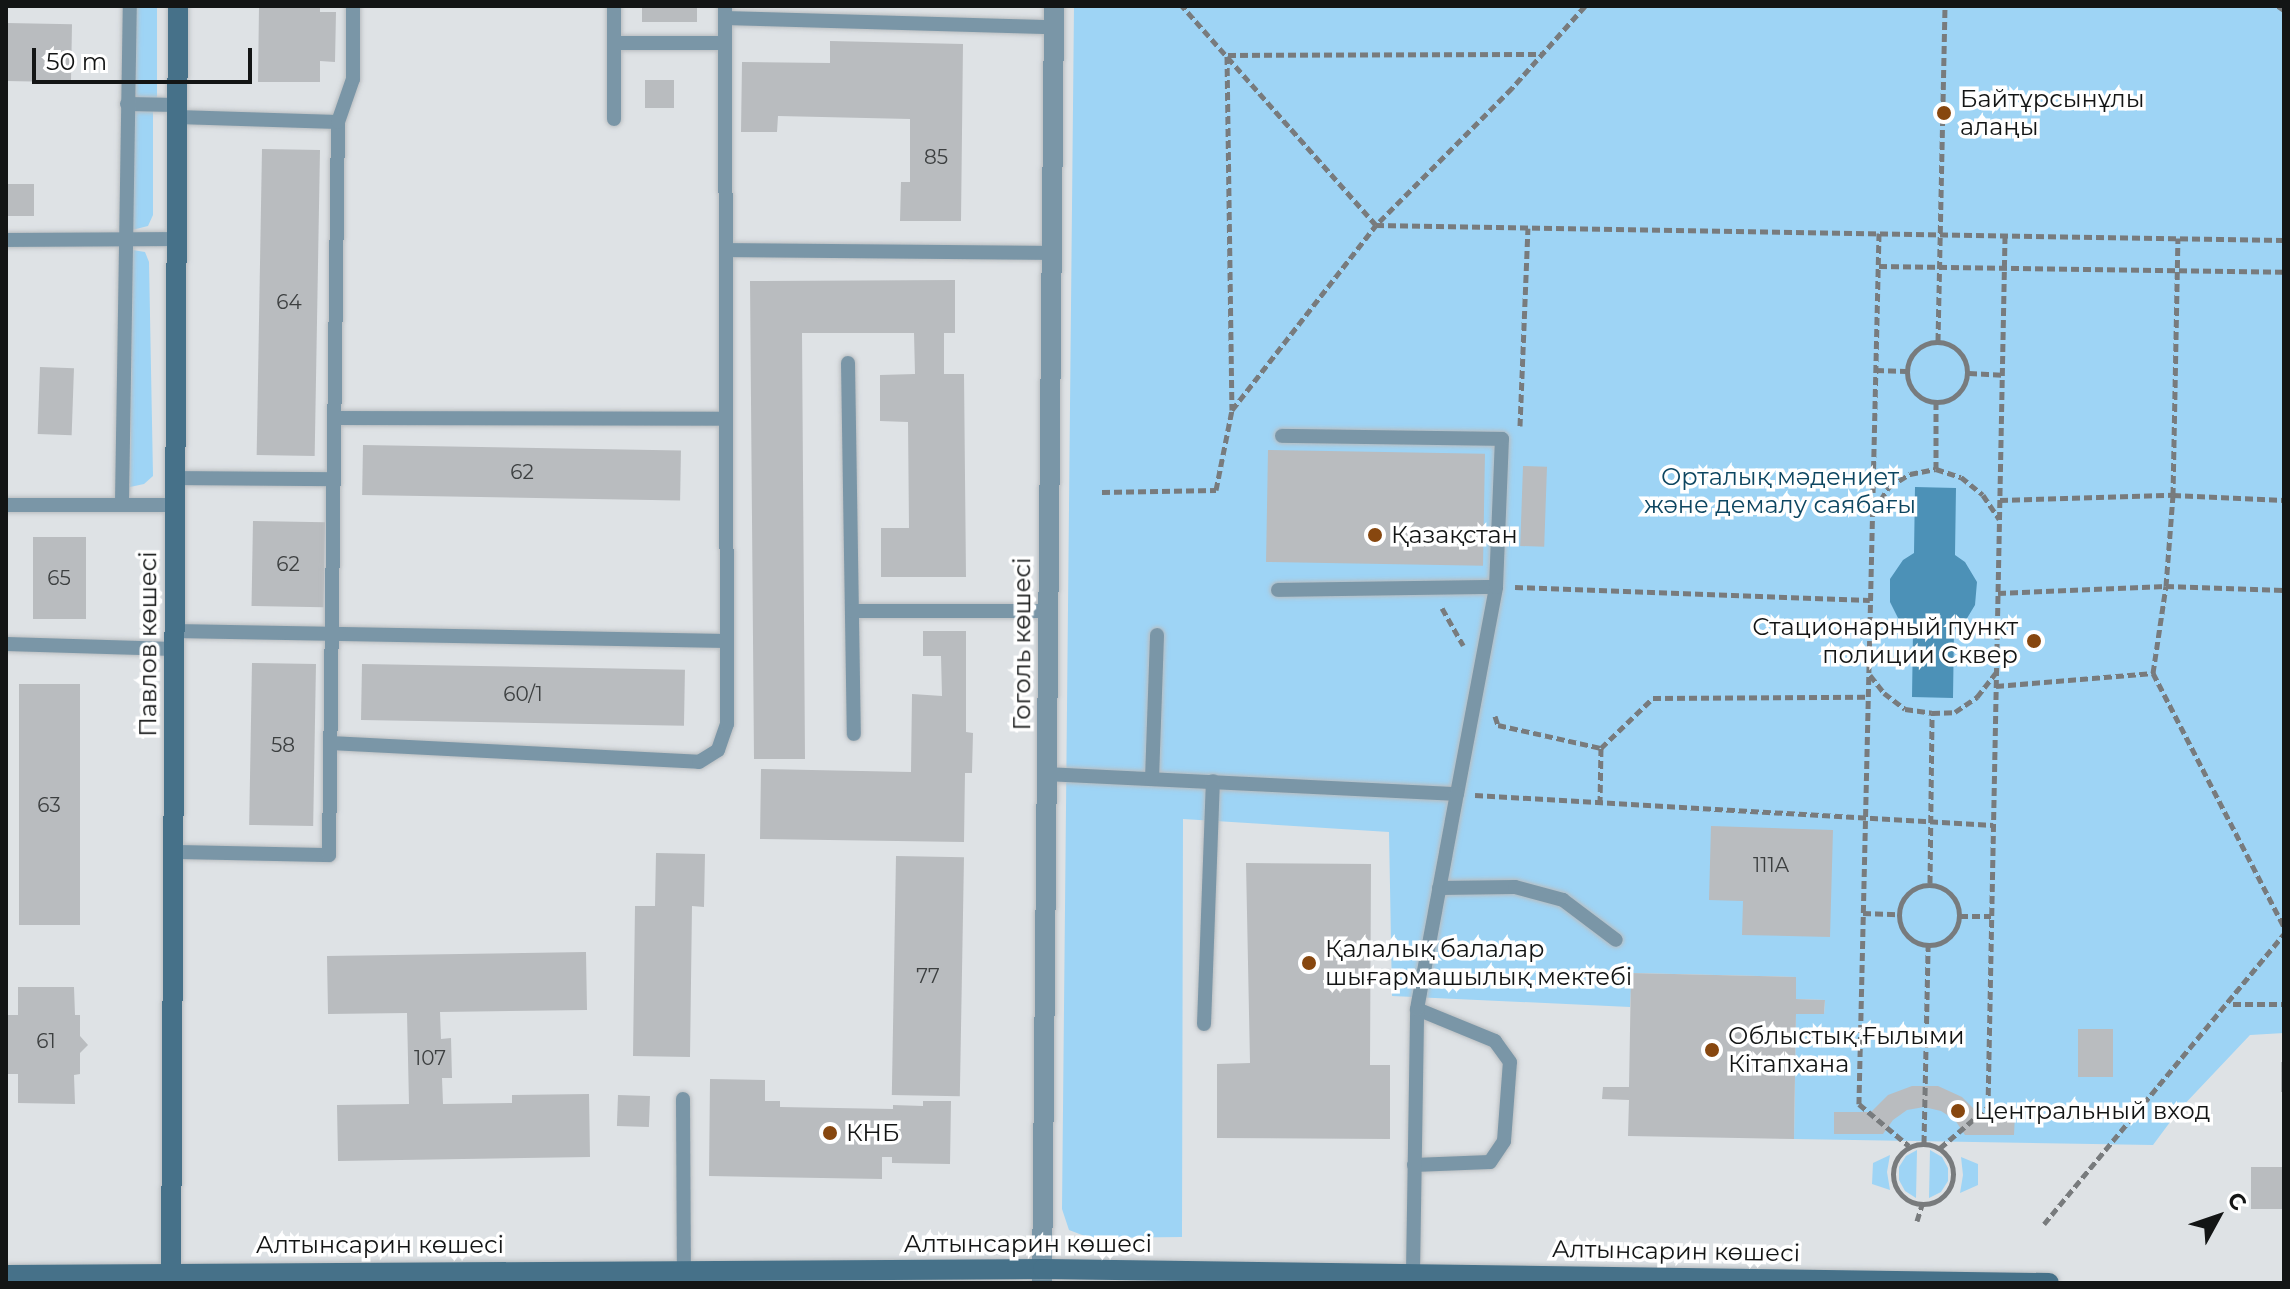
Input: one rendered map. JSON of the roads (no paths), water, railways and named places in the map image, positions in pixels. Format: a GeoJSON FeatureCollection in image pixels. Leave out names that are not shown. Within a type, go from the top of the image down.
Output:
{"type":"FeatureCollection","features":[{"type":"Feature","properties":{"kind":"street","name":"Павлов көшесі"},"geometry":{"type":"LineString","coordinates":[[171,1277],[178,6]]}},
{"type":"Feature","properties":{"kind":"street","name":"Гоголь көшесі"},"geometry":{"type":"LineString","coordinates":[[1042,1276],[1054,6]]}},
{"type":"Feature","properties":{"kind":"street","name":"Алтынсарин көшесі"},"geometry":{"type":"LineString","coordinates":[[6,1275],[434,1277],[684,1270],[743,1276],[1413,1273],[1572,1279],[2049,1283]]}},
{"type":"Feature","properties":{"kind":"lane"},"geometry":{"type":"LineString","coordinates":[[122,502],[130,6]]}},
{"type":"Feature","properties":{"kind":"lane"},"geometry":{"type":"LineString","coordinates":[[173,852],[329,855],[338,122],[353,79],[353,6]]}},
{"type":"Feature","properties":{"kind":"lane"},"geometry":{"type":"LineString","coordinates":[[614,6],[614,119]]}},
{"type":"Feature","properties":{"kind":"lane"},"geometry":{"type":"LineString","coordinates":[[330,743],[699,762],[718,750],[727,724],[725,12],[1053,27]]}},
{"type":"Feature","properties":{"kind":"lane"},"geometry":{"type":"LineString","coordinates":[[614,43],[725,43]]}},
{"type":"Feature","properties":{"kind":"lane"},"geometry":{"type":"LineString","coordinates":[[127,104],[177,111],[338,122]]}},
{"type":"Feature","properties":{"kind":"lane"},"geometry":{"type":"LineString","coordinates":[[6,240],[177,239]]}},
{"type":"Feature","properties":{"kind":"lane"},"geometry":{"type":"LineString","coordinates":[[726,250],[1052,253]]}},
{"type":"Feature","properties":{"kind":"lane"},"geometry":{"type":"LineString","coordinates":[[848,363],[854,734]]}},
{"type":"Feature","properties":{"kind":"lane"},"geometry":{"type":"LineString","coordinates":[[334,418],[726,419]]}},
{"type":"Feature","properties":{"kind":"lane"},"geometry":{"type":"LineString","coordinates":[[1282,436],[1502,439],[1496,587],[1477,672],[1417,1009],[1413,1273]]}},
{"type":"Feature","properties":{"kind":"lane"},"geometry":{"type":"LineString","coordinates":[[175,478],[333,479]]}},
{"type":"Feature","properties":{"kind":"lane"},"geometry":{"type":"LineString","coordinates":[[6,505],[122,502],[174,505]]}},
{"type":"Feature","properties":{"kind":"lane"},"geometry":{"type":"LineString","coordinates":[[1278,590],[1496,587]]}},
{"type":"Feature","properties":{"kind":"lane"},"geometry":{"type":"LineString","coordinates":[[852,611],[1048,611]]}},
{"type":"Feature","properties":{"kind":"lane"},"geometry":{"type":"LineString","coordinates":[[6,644],[331,634],[727,641]]}},
{"type":"Feature","properties":{"kind":"lane"},"geometry":{"type":"LineString","coordinates":[[1152,779],[1157,635]]}},
{"type":"Feature","properties":{"kind":"lane"},"geometry":{"type":"LineString","coordinates":[[1047,774],[1457,794]]}},
{"type":"Feature","properties":{"kind":"lane"},"geometry":{"type":"LineString","coordinates":[[1204,1024],[1213,781]]}},
{"type":"Feature","properties":{"kind":"lane"},"geometry":{"type":"LineString","coordinates":[[1439,888],[1515,887],[1563,900],[1616,940]]}},
{"type":"Feature","properties":{"kind":"lane"},"geometry":{"type":"LineString","coordinates":[[1414,1165],[1490,1162],[1504,1141],[1510,1062],[1495,1041],[1417,1009]]}},
{"type":"Feature","properties":{"kind":"lane"},"geometry":{"type":"LineString","coordinates":[[683,1099],[684,1270]]}},
{"type":"Feature","properties":{"kind":"place","name":"Байтұрсынұлы алаңы"},"geometry":{"type":"Point","coordinates":[1944,113]}},
{"type":"Feature","properties":{"kind":"place","name":"Қазақстан"},"geometry":{"type":"Point","coordinates":[1375,535]}},
{"type":"Feature","properties":{"kind":"place","name":"Стационарный пункт полиции Сквер"},"geometry":{"type":"Point","coordinates":[2034,641]}},
{"type":"Feature","properties":{"kind":"place","name":"Қалалық балалар шығармашылық мектебі"},"geometry":{"type":"Point","coordinates":[1309,963]}},
{"type":"Feature","properties":{"kind":"place","name":"Облыстық Ғылыми Кітапхана"},"geometry":{"type":"Point","coordinates":[1712,1050]}},
{"type":"Feature","properties":{"kind":"place","name":"Центральный вход"},"geometry":{"type":"Point","coordinates":[1958,1111]}},
{"type":"Feature","properties":{"kind":"place","name":"КНБ"},"geometry":{"type":"Point","coordinates":[830,1133]}},
{"type":"Feature","properties":{"kind":"park label","name":"Орталық мәдениет және демалу саябағы"},"geometry":{"type":"Point","coordinates":[1780,491]}}]}
